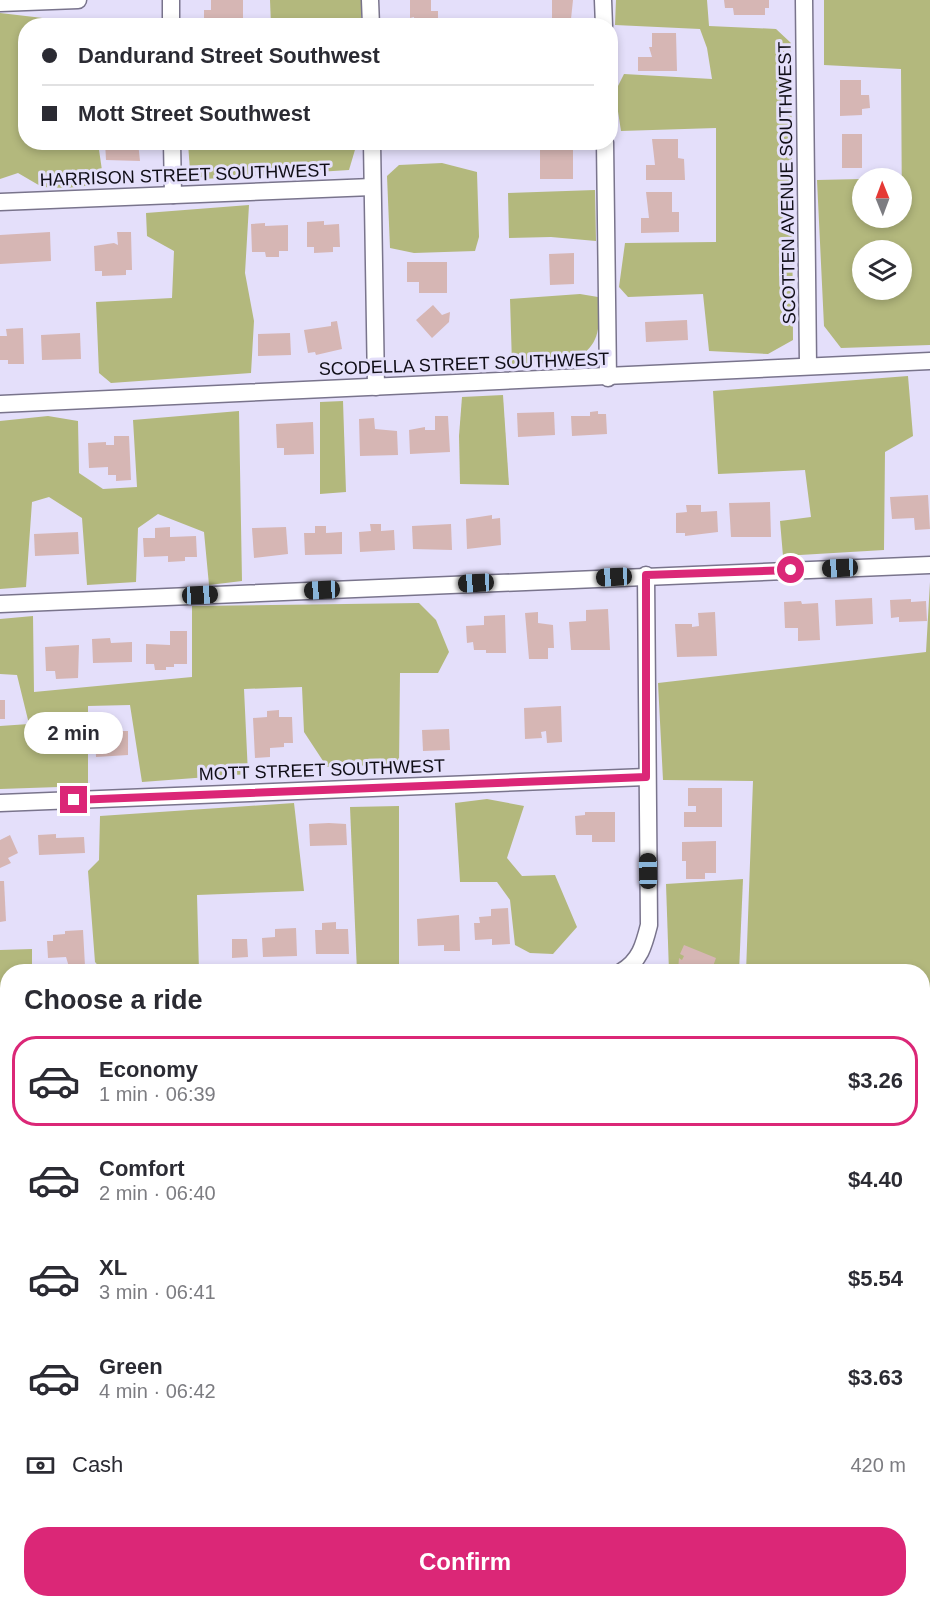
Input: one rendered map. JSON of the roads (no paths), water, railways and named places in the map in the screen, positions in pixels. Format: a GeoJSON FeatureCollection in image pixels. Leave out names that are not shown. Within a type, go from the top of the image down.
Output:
{"type":"FeatureCollection","features":[{"type":"Feature","properties":{"kind":"street"},"geometry":{"type":"LineString","coordinates":[[0,3],[78,0]]}},
{"type":"Feature","properties":{"kind":"street"},"geometry":{"type":"LineString","coordinates":[[171,0],[171,18]]}},
{"type":"Feature","properties":{"kind":"street"},"geometry":{"type":"LineString","coordinates":[[370,0],[371,18]]}},
{"type":"Feature","properties":{"kind":"street"},"geometry":{"type":"LineString","coordinates":[[603,0],[604,18]]}},
{"type":"Feature","properties":{"kind":"street","name":"SCOTTEN AVENUE SOUTHWEST"},"geometry":{"type":"LineString","coordinates":[[804,0],[808,365]]}},
{"type":"Feature","properties":{"kind":"street"},"geometry":{"type":"LineString","coordinates":[[172,150],[173,195]]}},
{"type":"Feature","properties":{"kind":"street"},"geometry":{"type":"LineString","coordinates":[[372,150],[376,387]]}},
{"type":"Feature","properties":{"kind":"street"},"geometry":{"type":"LineString","coordinates":[[605,150],[608,378]]}},
{"type":"Feature","properties":{"kind":"street","name":"HARRISON STREET SOUTHWEST"},"geometry":{"type":"LineString","coordinates":[[0,202],[372,187]]}},
{"type":"Feature","properties":{"kind":"street","name":"SCODELLA STREET SOUTHWEST"},"geometry":{"type":"LineString","coordinates":[[0,404],[608,378],[808,365],[930,361]]}},
{"type":"Feature","properties":{"kind":"street"},"geometry":{"type":"LineString","coordinates":[[0,604],[646,575],[930,565]]}},
{"type":"Feature","properties":{"kind":"street"},"geometry":{"type":"LineString","coordinates":[[633,964],[644,948],[649,925],[646,575]]}},
{"type":"Feature","properties":{"kind":"street","name":"MOTT STREET SOUTHWEST"},"geometry":{"type":"LineString","coordinates":[[0,803],[646,777]]}}]}
